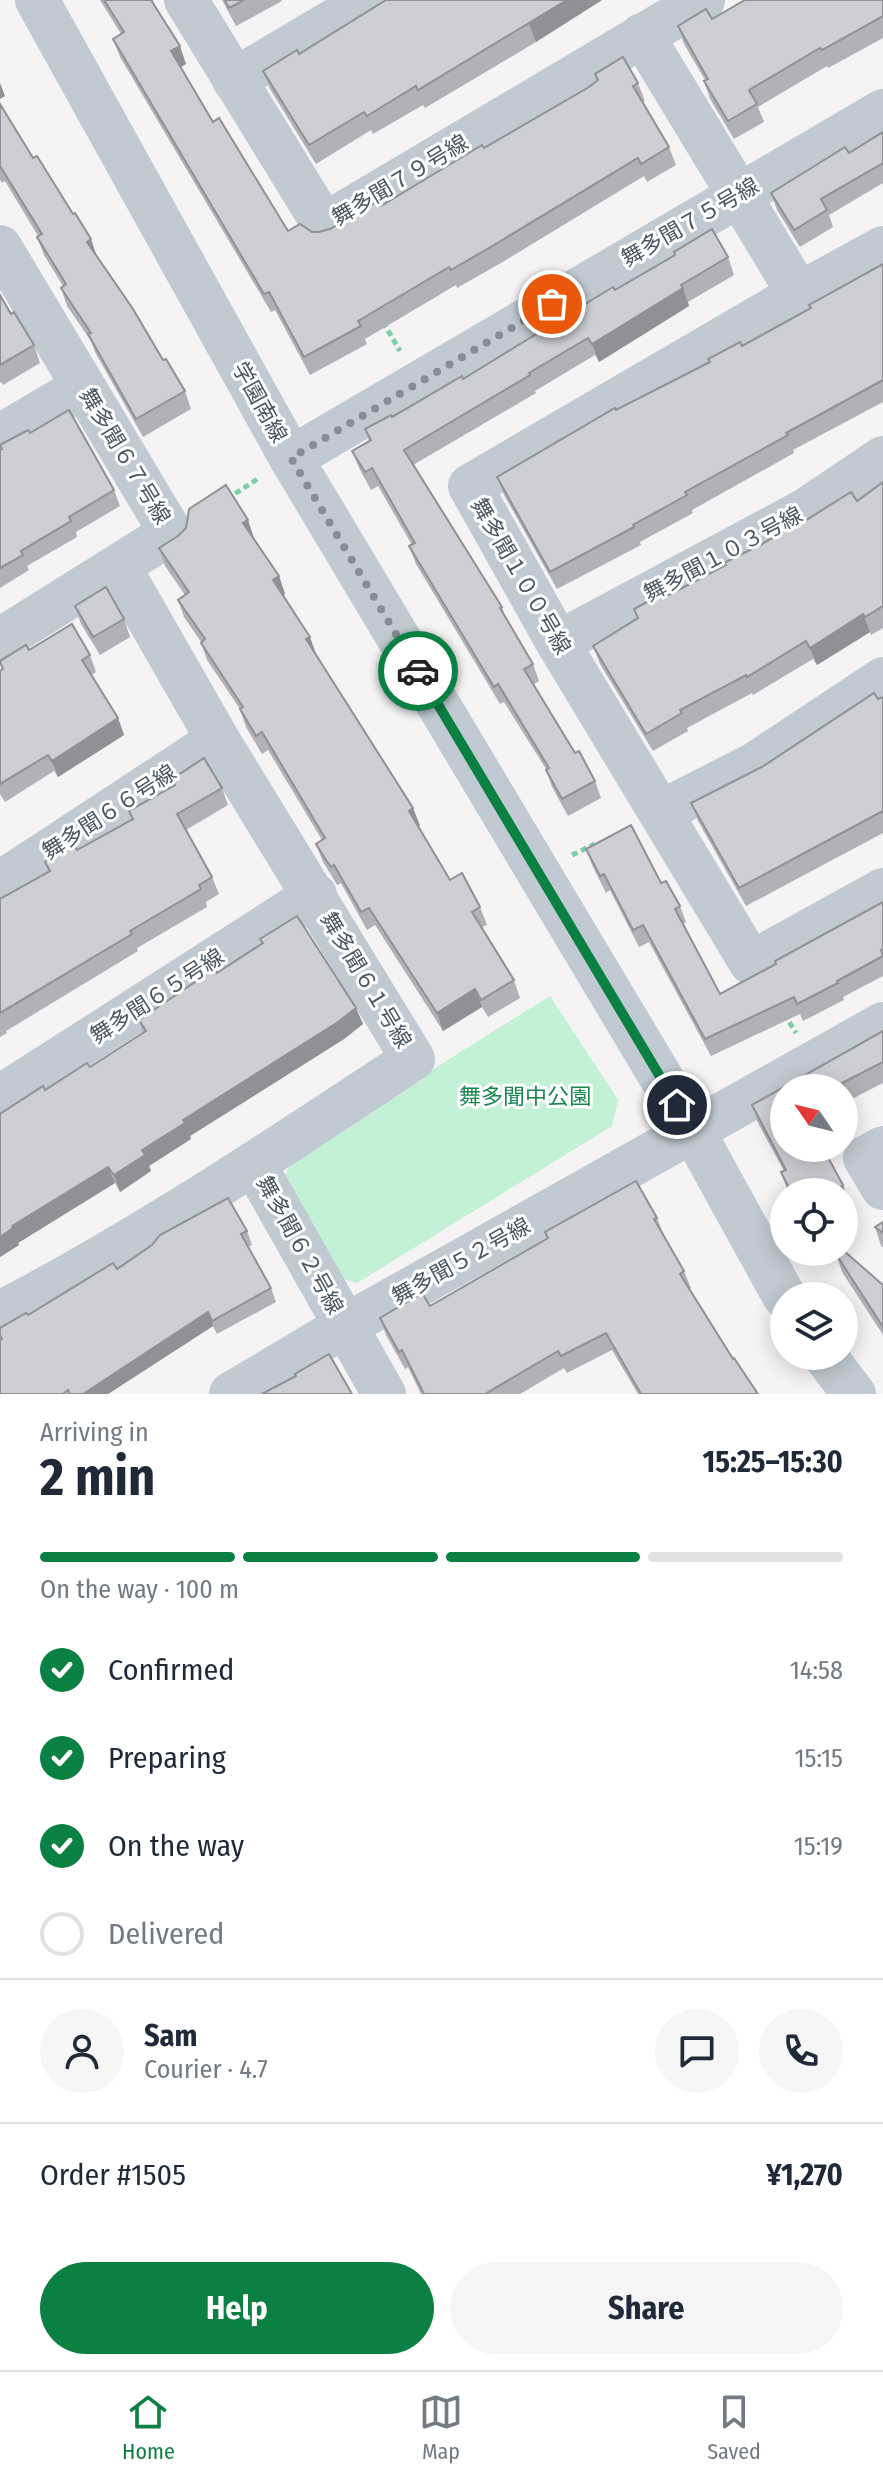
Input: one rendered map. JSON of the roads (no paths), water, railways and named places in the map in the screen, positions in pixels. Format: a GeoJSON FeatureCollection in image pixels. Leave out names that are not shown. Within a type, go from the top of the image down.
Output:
{"type":"FeatureCollection","features":[{"type":"Feature","properties":{"kind":"street","name":"学園南線"},"geometry":{"type":"LineString","coordinates":[[37,0],[291,458],[693,1131],[776,1282]]}},
{"type":"Feature","properties":{"kind":"street","name":"舞多聞７９号線"},"geometry":{"type":"LineString","coordinates":[[186,0],[324,225],[703,0]]}},
{"type":"Feature","properties":{"kind":"street"},"geometry":{"type":"LineString","coordinates":[[234,80],[369,0]]}},
{"type":"Feature","properties":{"kind":"street"},"geometry":{"type":"LineString","coordinates":[[642,35],[799,294],[883,248]]}},
{"type":"Feature","properties":{"kind":"street","name":"舞多聞７５号線"},"geometry":{"type":"LineString","coordinates":[[291,458],[883,111]]}},
{"type":"Feature","properties":{"kind":"street","name":"舞多聞６７号線"},"geometry":{"type":"LineString","coordinates":[[0,247],[171,533],[0,640]]}},
{"type":"Feature","properties":{"kind":"street","name":"舞多聞１００号線"},"geometry":{"type":"LineString","coordinates":[[799,294],[470,486],[558,643],[751,963],[883,890]]}},
{"type":"Feature","properties":{"kind":"street"},"geometry":{"type":"LineString","coordinates":[[0,436],[83,387]]}},
{"type":"Feature","properties":{"kind":"street","name":"舞多聞１０３号線"},"geometry":{"type":"LineString","coordinates":[[558,643],[806,510],[883,458]]}},
{"type":"Feature","properties":{"kind":"street","name":"舞多聞６１号線"},"geometry":{"type":"LineString","coordinates":[[0,1313],[67,1278],[254,1164],[413,1059],[218,740],[119,567]]}},
{"type":"Feature","properties":{"kind":"street"},"geometry":{"type":"LineString","coordinates":[[661,812],[755,764],[883,679]]}},
{"type":"Feature","properties":{"kind":"street","name":"舞多聞６６号線"},"geometry":{"type":"LineString","coordinates":[[0,883],[218,740]]}},
{"type":"Feature","properties":{"kind":"street","name":"舞多聞６５号線"},"geometry":{"type":"LineString","coordinates":[[0,1097],[315,895]]}},
{"type":"Feature","properties":{"kind":"street","name":"舞多聞５２号線"},"geometry":{"type":"LineString","coordinates":[[231,1394],[345,1326],[883,1024]]}},
{"type":"Feature","properties":{"kind":"street"},"geometry":{"type":"LineString","coordinates":[[883,1148],[865,1158],[883,1188]]}},
{"type":"Feature","properties":{"kind":"street","name":"舞多聞６２号線"},"geometry":{"type":"LineString","coordinates":[[254,1164],[384,1394]]}},
{"type":"Feature","properties":{"kind":"street"},"geometry":{"type":"LineString","coordinates":[[836,1370],[854,1394]]}},
{"type":"Feature","properties":{"kind":"park label","name":"舞多聞中公園"},"geometry":{"type":"Point","coordinates":[525,1096]}}]}
